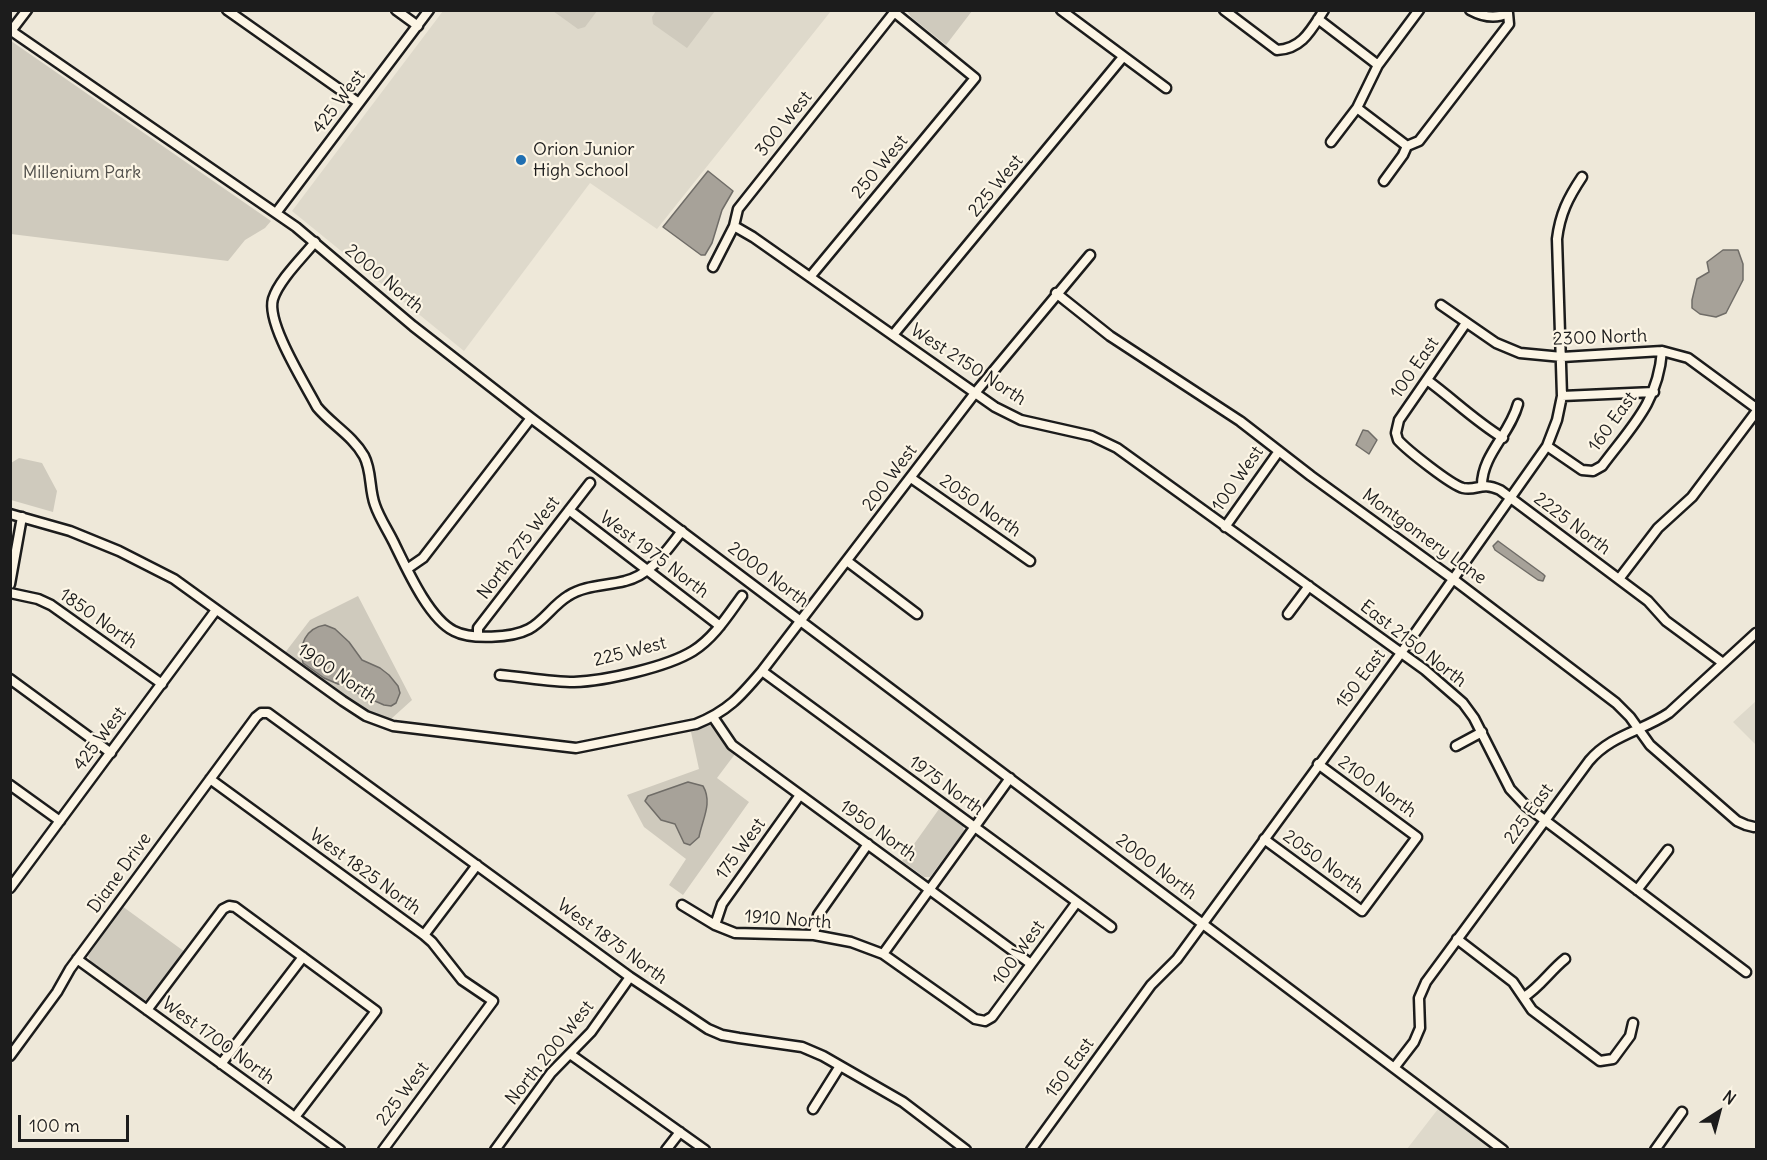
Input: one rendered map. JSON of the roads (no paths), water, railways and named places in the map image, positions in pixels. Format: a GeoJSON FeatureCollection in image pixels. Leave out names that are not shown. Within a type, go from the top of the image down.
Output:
{"type":"FeatureCollection","features":[{"type":"Feature","properties":{"kind":"street"},"geometry":{"type":"LineString","coordinates":[[11,30],[27,10]]}},
{"type":"Feature","properties":{"kind":"street"},"geometry":{"type":"LineString","coordinates":[[227,10],[359,103]]}},
{"type":"Feature","properties":{"kind":"street"},"geometry":{"type":"LineString","coordinates":[[396,10],[418,26]]}},
{"type":"Feature","properties":{"kind":"street","name":"425 West"},"geometry":{"type":"LineString","coordinates":[[276,213],[429,10]]}},
{"type":"Feature","properties":{"kind":"street"},"geometry":{"type":"LineString","coordinates":[[1061,10],[1166,88]]}},
{"type":"Feature","properties":{"kind":"street"},"geometry":{"type":"LineString","coordinates":[[1224,10],[1276,50],[1287,50],[1298,45],[1324,10]]}},
{"type":"Feature","properties":{"kind":"street"},"geometry":{"type":"LineString","coordinates":[[1331,142],[1357,108],[1378,65],[1419,10]]}},
{"type":"Feature","properties":{"kind":"street"},"geometry":{"type":"LineString","coordinates":[[1384,181],[1407,146],[1419,141],[1509,24],[1508,13],[1499,17],[1486,16],[1470,10]]}},
{"type":"Feature","properties":{"kind":"street","name":"250 West"},"geometry":{"type":"LineString","coordinates":[[810,277],[975,78],[895,11]]}},
{"type":"Feature","properties":{"kind":"street","name":"300 West"},"geometry":{"type":"LineString","coordinates":[[713,267],[734,226],[738,209],[895,11]]}},
{"type":"Feature","properties":{"kind":"street"},"geometry":{"type":"LineString","coordinates":[[1318,20],[1378,65]]}},
{"type":"Feature","properties":{"kind":"street","name":"2000 North"},"geometry":{"type":"LineString","coordinates":[[11,30],[315,242],[413,326],[531,418],[1503,1149]]}},
{"type":"Feature","properties":{"kind":"street","name":"225 West"},"geometry":{"type":"LineString","coordinates":[[893,335],[1123,57]]}},
{"type":"Feature","properties":{"kind":"street"},"geometry":{"type":"LineString","coordinates":[[1357,108],[1407,146]]}},
{"type":"Feature","properties":{"kind":"street","name":"150 East"},"geometry":{"type":"LineString","coordinates":[[1031,1149],[1151,985],[1177,958],[1203,923],[1401,653],[1547,446],[1557,420],[1562,396],[1557,239],[1560,218],[1568,198],[1582,177]]}},
{"type":"Feature","properties":{"kind":"street","name":"West 2150 North"},"geometry":{"type":"LineString","coordinates":[[734,226],[975,393],[1022,420],[1092,436],[1117,448],[1225,527]]}},
{"type":"Feature","properties":{"kind":"street"},"geometry":{"type":"LineString","coordinates":[[315,242],[278,288],[273,301],[274,322],[317,407],[326,418],[349,436],[364,456],[369,470],[375,506],[407,569],[418,590],[444,624],[454,632],[499,637],[528,630],[568,596],[594,586],[627,581],[648,570],[660,560],[681,531]]}},
{"type":"Feature","properties":{"kind":"street","name":"200 West"},"geometry":{"type":"LineString","coordinates":[[713,717],[737,701],[762,671],[975,393],[1090,255]]}},
{"type":"Feature","properties":{"kind":"street","name":"Montgomery Lane"},"geometry":{"type":"LineString","coordinates":[[1056,293],[1110,336],[1224,409],[1616,703],[1650,745],[1733,818],[1754,827]]}},
{"type":"Feature","properties":{"kind":"street","name":"2300 North"},"geometry":{"type":"LineString","coordinates":[[1441,305],[1496,343],[1520,353],[1562,357],[1662,351],[1688,358],[1756,410]]}},
{"type":"Feature","properties":{"kind":"street","name":"100 East"},"geometry":{"type":"LineString","coordinates":[[1396,433],[1399,420],[1466,323]]}},
{"type":"Feature","properties":{"kind":"street","name":"160 East"},"geometry":{"type":"LineString","coordinates":[[1547,446],[1582,470],[1593,471],[1602,466],[1654,392],[1662,351]]}},
{"type":"Feature","properties":{"kind":"street"},"geometry":{"type":"LineString","coordinates":[[1427,380],[1475,420],[1503,438]]}},
{"type":"Feature","properties":{"kind":"street"},"geometry":{"type":"LineString","coordinates":[[1562,396],[1654,392]]}},
{"type":"Feature","properties":{"kind":"street"},"geometry":{"type":"LineString","coordinates":[[1482,485],[1485,464],[1503,438],[1518,404]]}},
{"type":"Feature","properties":{"kind":"street"},"geometry":{"type":"LineString","coordinates":[[1619,579],[1658,528],[1692,497],[1756,410]]}},
{"type":"Feature","properties":{"kind":"street"},"geometry":{"type":"LineString","coordinates":[[407,569],[423,558],[531,418]]}},
{"type":"Feature","properties":{"kind":"street","name":"2225 North"},"geometry":{"type":"LineString","coordinates":[[1396,433],[1403,445],[1454,484],[1462,488],[1491,486],[1510,498],[1619,579],[1652,605],[1666,621],[1723,663]]}},
{"type":"Feature","properties":{"kind":"street","name":"100 West"},"geometry":{"type":"LineString","coordinates":[[1225,527],[1279,451]]}},
{"type":"Feature","properties":{"kind":"street","name":"2050 North"},"geometry":{"type":"LineString","coordinates":[[911,478],[1030,561]]}},
{"type":"Feature","properties":{"kind":"street","name":"North 275 West"},"geometry":{"type":"LineString","coordinates":[[478,635],[478,628],[590,483]]}},
{"type":"Feature","properties":{"kind":"street","name":"West 1975 North"},"geometry":{"type":"LineString","coordinates":[[568,510],[720,626]]}},
{"type":"Feature","properties":{"kind":"street","name":"1900 North"},"geometry":{"type":"LineString","coordinates":[[10,514],[70,531],[127,554],[174,579],[343,701],[366,716],[393,726],[576,748],[696,724],[713,717]]}},
{"type":"Feature","properties":{"kind":"street"},"geometry":{"type":"LineString","coordinates":[[10,584],[22,517]]}},
{"type":"Feature","properties":{"kind":"street","name":"East 2150 North"},"geometry":{"type":"LineString","coordinates":[[1225,527],[1425,670],[1463,703],[1482,732],[1510,789],[1526,806],[1746,972]]}},
{"type":"Feature","properties":{"kind":"street"},"geometry":{"type":"LineString","coordinates":[[847,561],[917,614]]}},
{"type":"Feature","properties":{"kind":"street"},"geometry":{"type":"LineString","coordinates":[[1288,614],[1309,586]]}},
{"type":"Feature","properties":{"kind":"street","name":"1850 North"},"geometry":{"type":"LineString","coordinates":[[10,593],[38,599],[51,605],[162,684]]}},
{"type":"Feature","properties":{"kind":"street","name":"225 West"},"geometry":{"type":"LineString","coordinates":[[501,675],[574,682],[645,669],[693,651],[720,626],[742,596]]}},
{"type":"Feature","properties":{"kind":"street","name":"425 West"},"geometry":{"type":"LineString","coordinates":[[11,888],[216,610]]}},
{"type":"Feature","properties":{"kind":"street","name":"225 East"},"geometry":{"type":"LineString","coordinates":[[1394,1068],[1414,1042],[1420,1028],[1419,998],[1426,982],[1595,754],[1610,742],[1655,721],[1676,707],[1756,633]]}},
{"type":"Feature","properties":{"kind":"street","name":"1975 North"},"geometry":{"type":"LineString","coordinates":[[762,671],[1111,927]]}},
{"type":"Feature","properties":{"kind":"street"},"geometry":{"type":"LineString","coordinates":[[10,679],[111,753]]}},
{"type":"Feature","properties":{"kind":"street","name":"Diane Drive"},"geometry":{"type":"LineString","coordinates":[[10,1056],[57,992],[77,959],[261,712]]}},
{"type":"Feature","properties":{"kind":"street","name":"West 1875 North"},"geometry":{"type":"LineString","coordinates":[[261,712],[268,713],[630,977],[708,1029],[722,1035],[802,1047],[903,1102],[966,1149]]}},
{"type":"Feature","properties":{"kind":"street","name":"1950 North"},"geometry":{"type":"LineString","coordinates":[[713,717],[732,745],[1031,964]]}},
{"type":"Feature","properties":{"kind":"street"},"geometry":{"type":"LineString","coordinates":[[1456,746],[1482,732]]}},
{"type":"Feature","properties":{"kind":"street","name":"2100 North"},"geometry":{"type":"LineString","coordinates":[[1318,764],[1417,837],[1362,911]]}},
{"type":"Feature","properties":{"kind":"street"},"geometry":{"type":"LineString","coordinates":[[883,954],[1011,778]]}},
{"type":"Feature","properties":{"kind":"street","name":"West 1825 North"},"geometry":{"type":"LineString","coordinates":[[210,779],[424,935],[462,980],[493,1001]]}},
{"type":"Feature","properties":{"kind":"street"},"geometry":{"type":"LineString","coordinates":[[10,785],[60,821]]}},
{"type":"Feature","properties":{"kind":"street","name":"175 West"},"geometry":{"type":"LineString","coordinates":[[715,926],[722,904],[800,795]]}},
{"type":"Feature","properties":{"kind":"street","name":"2050 North"},"geometry":{"type":"LineString","coordinates":[[1264,839],[1362,911]]}},
{"type":"Feature","properties":{"kind":"street"},"geometry":{"type":"LineString","coordinates":[[814,935],[818,915],[868,844]]}},
{"type":"Feature","properties":{"kind":"street"},"geometry":{"type":"LineString","coordinates":[[1637,890],[1668,850]]}},
{"type":"Feature","properties":{"kind":"street"},"geometry":{"type":"LineString","coordinates":[[424,935],[477,865]]}},
{"type":"Feature","properties":{"kind":"street","name":"100 West"},"geometry":{"type":"LineString","coordinates":[[985,1021],[992,1017],[1077,902]]}},
{"type":"Feature","properties":{"kind":"street","name":"1910 North"},"geometry":{"type":"LineString","coordinates":[[682,905],[715,926],[735,933],[814,935],[851,942],[883,954],[975,1019],[985,1021]]}},
{"type":"Feature","properties":{"kind":"street"},"geometry":{"type":"LineString","coordinates":[[147,1010],[223,909],[229,906],[235,907],[376,1011],[295,1117]]}},
{"type":"Feature","properties":{"kind":"street"},"geometry":{"type":"LineString","coordinates":[[1457,939],[1513,982],[1532,1010],[1600,1061],[1613,1059],[1630,1036],[1634,1023]]}},
{"type":"Feature","properties":{"kind":"street"},"geometry":{"type":"LineString","coordinates":[[221,1064],[303,957]]}},
{"type":"Feature","properties":{"kind":"street","name":"West 1700 North"},"geometry":{"type":"LineString","coordinates":[[77,959],[340,1149]]}},
{"type":"Feature","properties":{"kind":"street"},"geometry":{"type":"LineString","coordinates":[[1524,997],[1536,989],[1553,968],[1565,959]]}},
{"type":"Feature","properties":{"kind":"street","name":"North 200 West"},"geometry":{"type":"LineString","coordinates":[[495,1149],[552,1073],[591,1032],[630,977]]}},
{"type":"Feature","properties":{"kind":"street","name":"225 West"},"geometry":{"type":"LineString","coordinates":[[383,1149],[493,1001]]}},
{"type":"Feature","properties":{"kind":"street"},"geometry":{"type":"LineString","coordinates":[[570,1054],[705,1149]]}},
{"type":"Feature","properties":{"kind":"street"},"geometry":{"type":"LineString","coordinates":[[813,1109],[840,1066]]}},
{"type":"Feature","properties":{"kind":"street"},"geometry":{"type":"LineString","coordinates":[[1655,1149],[1682,1112]]}},
{"type":"Feature","properties":{"kind":"street"},"geometry":{"type":"LineString","coordinates":[[666,1149],[680,1132]]}},
{"type":"Feature","properties":{"kind":"place","name":"Orion Junior High School"},"geometry":{"type":"Point","coordinates":[521,160]}},
{"type":"Feature","properties":{"kind":"park label","name":"Millenium Park"},"geometry":{"type":"Point","coordinates":[82,173]}}]}
